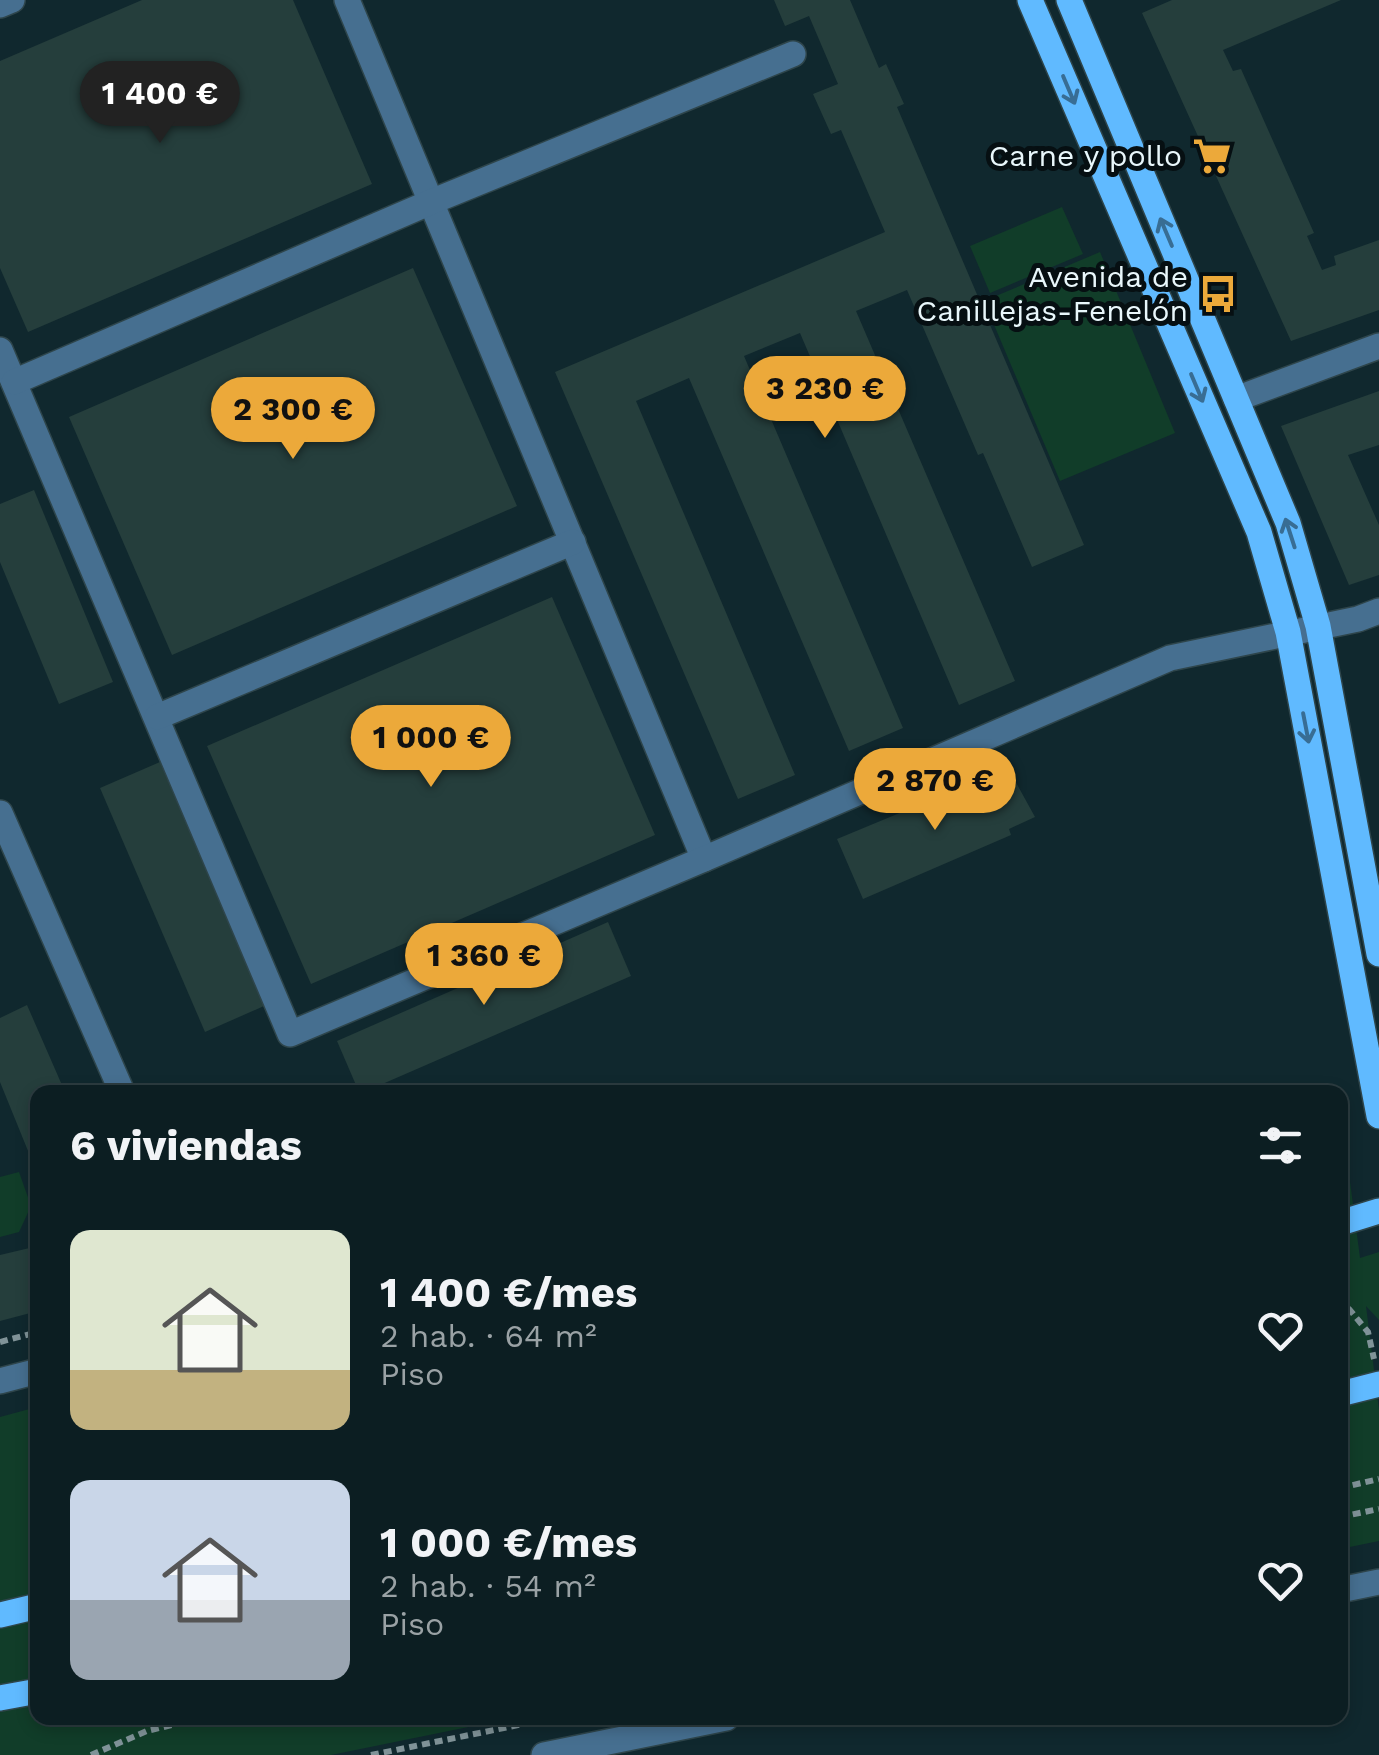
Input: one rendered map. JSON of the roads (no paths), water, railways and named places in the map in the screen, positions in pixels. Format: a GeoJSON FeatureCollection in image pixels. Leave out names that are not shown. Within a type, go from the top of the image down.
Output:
{"type":"FeatureCollection","features":[{"type":"Feature","properties":{"kind":"main road"},"geometry":{"type":"LineString","coordinates":[[1030,0],[1258,532],[1288,632],[1379,1116]]}},
{"type":"Feature","properties":{"kind":"main road"},"geometry":{"type":"LineString","coordinates":[[1070,0],[1288,523],[1318,626],[1379,954]]}},
{"type":"Feature","properties":{"kind":"main road"},"geometry":{"type":"LineString","coordinates":[[1348,1220],[1379,1210]]}},
{"type":"Feature","properties":{"kind":"main road"},"geometry":{"type":"LineString","coordinates":[[1348,1390],[1377,1374]]}},
{"type":"Feature","properties":{"kind":"main road"},"geometry":{"type":"LineString","coordinates":[[0,1615],[30,1608]]}},
{"type":"Feature","properties":{"kind":"main road"},"geometry":{"type":"LineString","coordinates":[[0,1698],[30,1692]]}},
{"type":"Feature","properties":{"kind":"street"},"geometry":{"type":"LineString","coordinates":[[0,5],[12,0]]}},
{"type":"Feature","properties":{"kind":"street"},"geometry":{"type":"LineString","coordinates":[[347,0],[704,859]]}},
{"type":"Feature","properties":{"kind":"street"},"geometry":{"type":"LineString","coordinates":[[14,382],[432,202],[792,54]]}},
{"type":"Feature","properties":{"kind":"street"},"geometry":{"type":"LineString","coordinates":[[1236,399],[1379,346]]}},
{"type":"Feature","properties":{"kind":"street"},"geometry":{"type":"LineString","coordinates":[[0,350],[290,1034],[1170,658],[1379,611]]}},
{"type":"Feature","properties":{"kind":"street"},"geometry":{"type":"LineString","coordinates":[[157,718],[572,542]]}},
{"type":"Feature","properties":{"kind":"street"},"geometry":{"type":"LineString","coordinates":[[0,813],[119,1085]]}},
{"type":"Feature","properties":{"kind":"street"},"geometry":{"type":"LineString","coordinates":[[0,1380],[30,1373]]}},
{"type":"Feature","properties":{"kind":"street"},"geometry":{"type":"LineString","coordinates":[[1348,1588],[1379,1582]]}},
{"type":"Feature","properties":{"kind":"street"},"geometry":{"type":"LineString","coordinates":[[544,1755],[692,1725]]}},
{"type":"Feature","properties":{"kind":"place","name":"Carne y pollo"},"geometry":{"type":"Point","coordinates":[1212,156]}},
{"type":"Feature","properties":{"kind":"place","name":"Avenida de Canillejas-Fenelón"},"geometry":{"type":"Point","coordinates":[1218,294]}}]}
